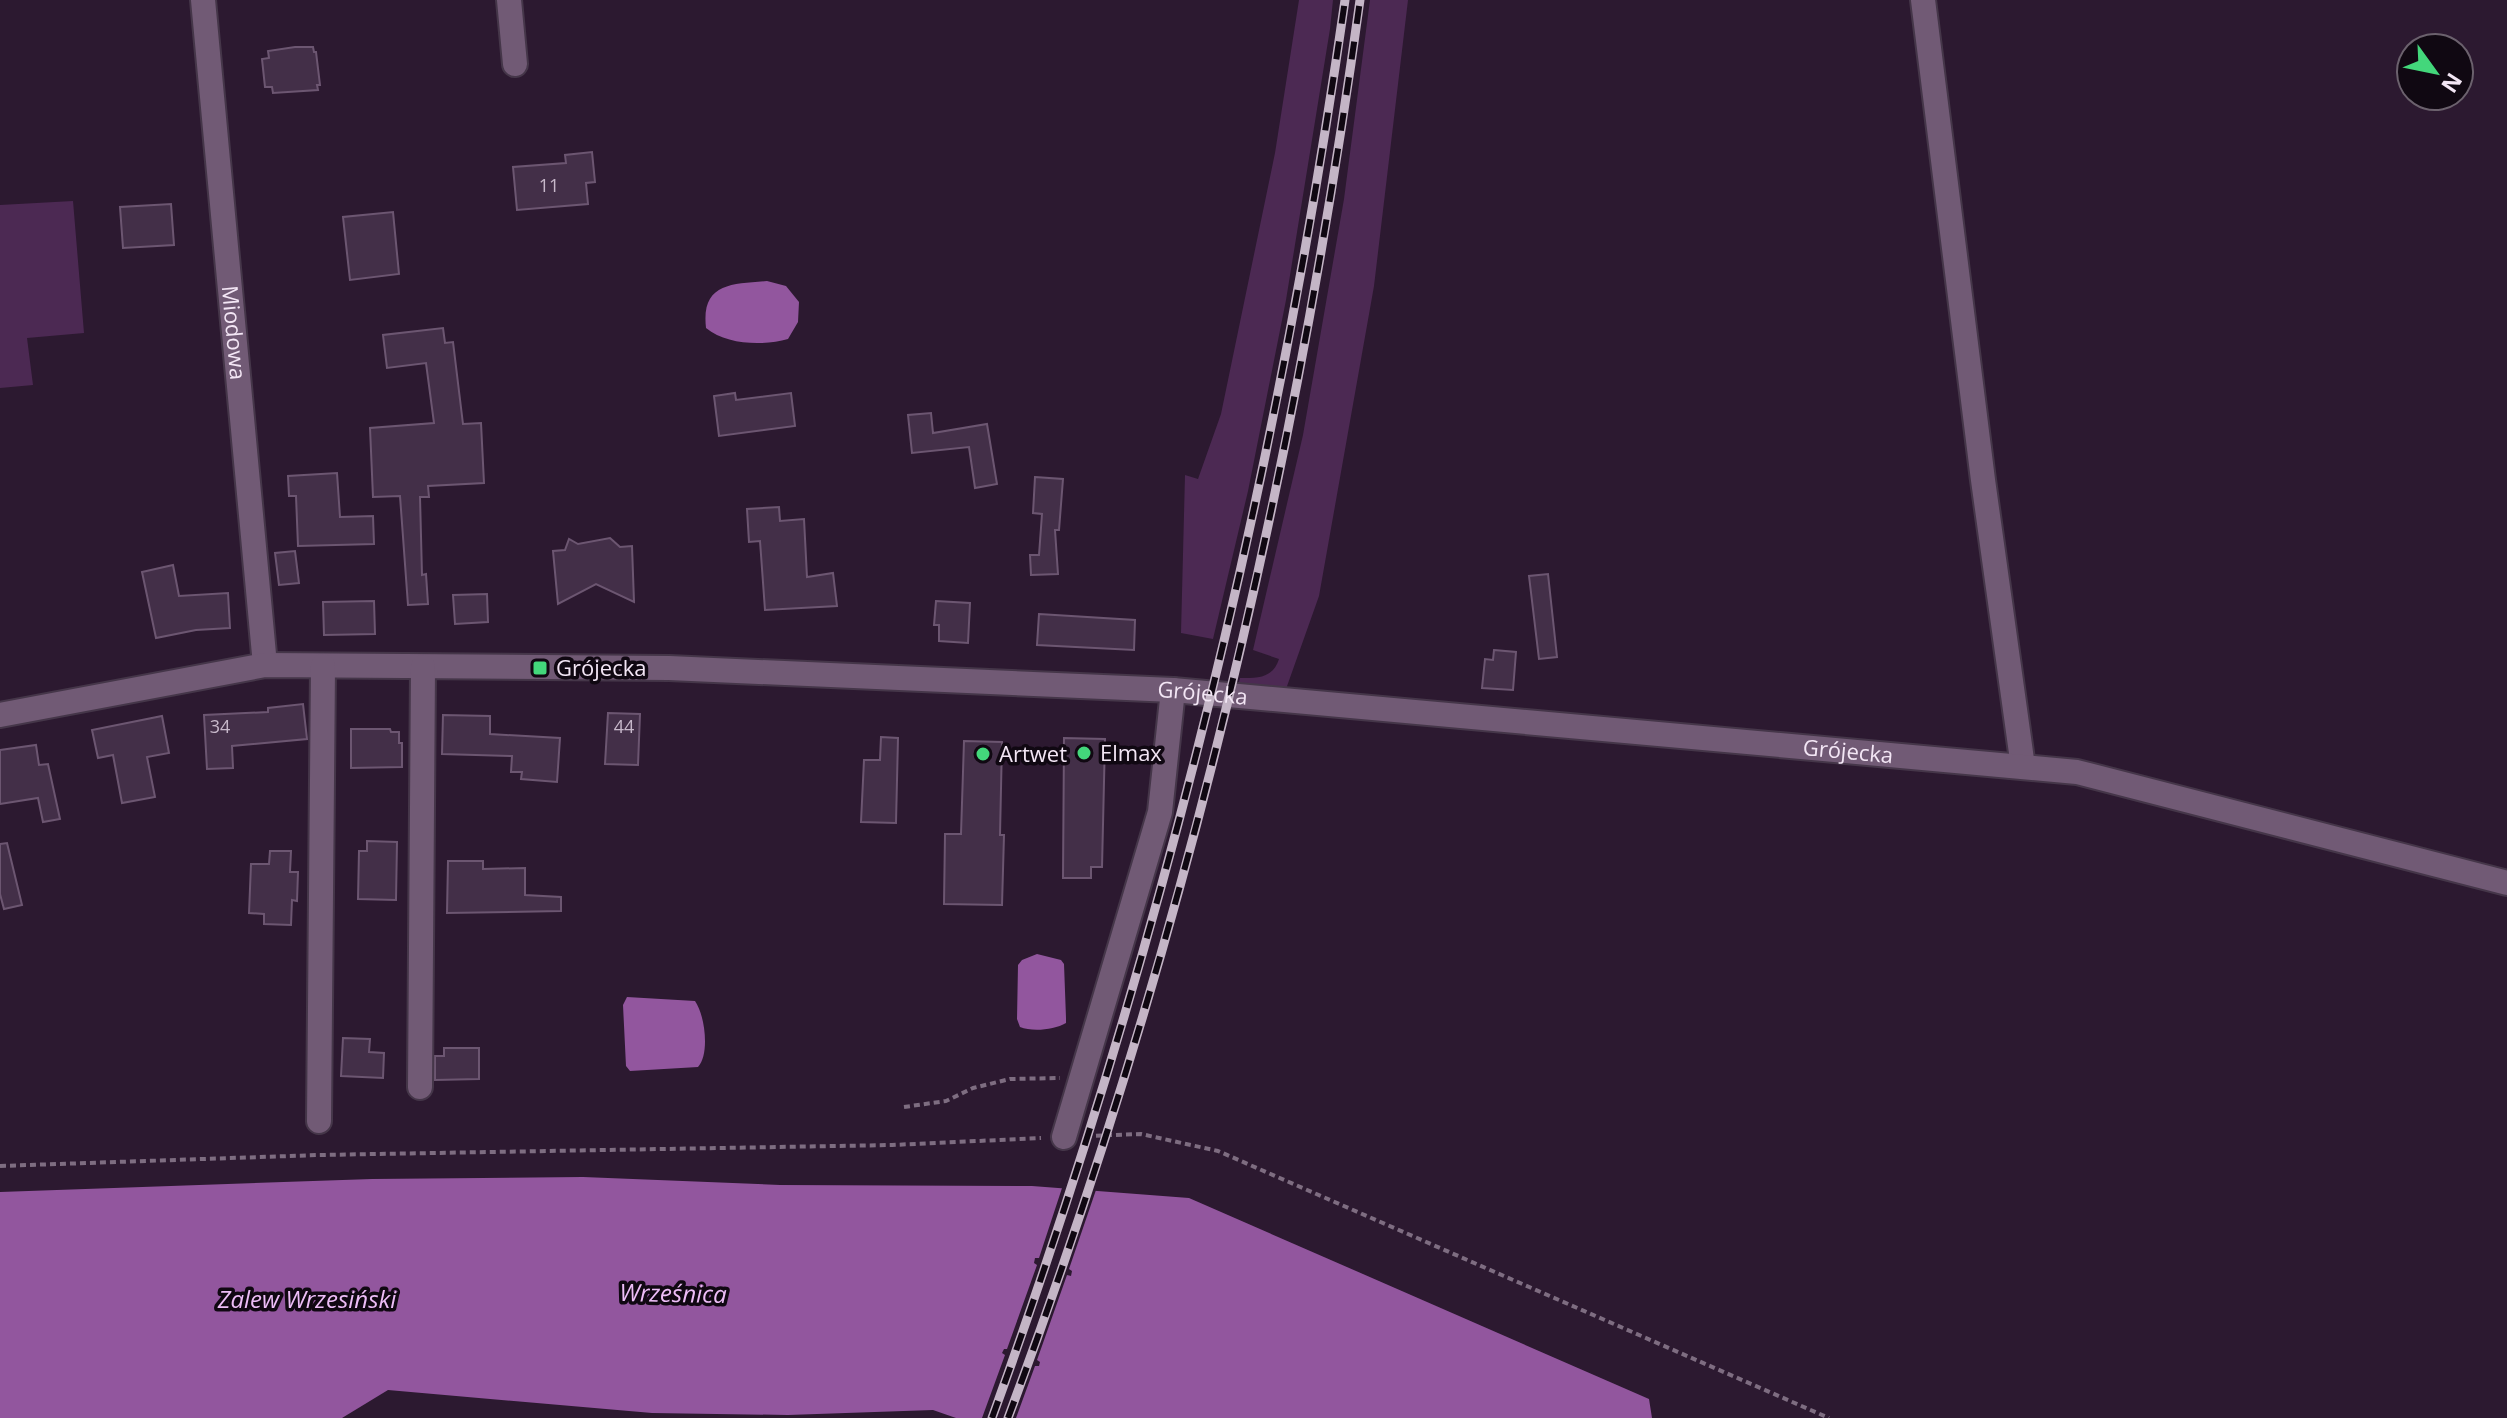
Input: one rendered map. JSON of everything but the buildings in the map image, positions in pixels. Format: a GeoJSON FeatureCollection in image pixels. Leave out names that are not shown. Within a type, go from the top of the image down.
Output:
{"type":"FeatureCollection","features":[{"type":"Feature","properties":{"kind":"street","name":"Miodowa"},"geometry":{"type":"LineString","coordinates":[[203,0],[265,665]]}},
{"type":"Feature","properties":{"kind":"street"},"geometry":{"type":"LineString","coordinates":[[509,0],[515,64]]}},
{"type":"Feature","properties":{"kind":"street"},"geometry":{"type":"LineString","coordinates":[[1923,0],[1983,480],[2023,767]]}},
{"type":"Feature","properties":{"kind":"street","name":"Grójecka"},"geometry":{"type":"LineString","coordinates":[[0,715],[265,665],[669,668],[1173,690],[2077,772],[2507,883]]}},
{"type":"Feature","properties":{"kind":"street"},"geometry":{"type":"LineString","coordinates":[[319,1121],[323,666]]}},
{"type":"Feature","properties":{"kind":"street"},"geometry":{"type":"LineString","coordinates":[[420,1087],[423,667]]}},
{"type":"Feature","properties":{"kind":"street"},"geometry":{"type":"LineString","coordinates":[[1064,1137],[1160,812],[1173,690]]}},
{"type":"Feature","properties":{"kind":"path"},"geometry":{"type":"LineString","coordinates":[[904,1107],[946,1101],[973,1088],[1010,1079],[1057,1078],[1082,1082]]}},
{"type":"Feature","properties":{"kind":"path"},"geometry":{"type":"LineString","coordinates":[[0,1166],[335,1155],[892,1145],[1141,1134],[1218,1151],[1829,1418]]}},
{"type":"Feature","properties":{"kind":"shaded area"},"geometry":{"type":"Polygon","coordinates":[[[1299,0],[1333,0],[1330,29],[1286,300],[1248,491],[1213,639],[1181,633],[1185,475],[1198,479],[1221,414],[1275,153],[1299,0]]]}},
{"type":"Feature","properties":{"kind":"shaded area"},"geometry":{"type":"Polygon","coordinates":[[[1370,0],[1408,0],[1374,286],[1319,596],[1286,689],[1238,686],[1240,678],[1269,673],[1279,659],[1253,650],[1303,435],[1344,199],[1370,0]]]}},
{"type":"Feature","properties":{"kind":"shaded area"},"geometry":{"type":"Polygon","coordinates":[[[73,201],[84,333],[27,338],[33,385],[0,388],[0,205],[73,201]]]}},
{"type":"Feature","properties":{"kind":"water"},"geometry":{"type":"Polygon","coordinates":[[[767,281],[786,286],[799,302],[798,322],[788,339],[768,343],[735,341],[706,328],[708,302],[714,294],[731,285],[767,281]]]}},
{"type":"Feature","properties":{"kind":"water"},"geometry":{"type":"Polygon","coordinates":[[[1037,954],[1061,960],[1064,964],[1066,1023],[1037,1030],[1020,1027],[1017,1019],[1018,965],[1037,954]]]}},
{"type":"Feature","properties":{"kind":"water"},"geometry":{"type":"Polygon","coordinates":[[[627,997],[695,1001],[705,1034],[704,1053],[698,1067],[630,1071],[626,1066],[623,1005],[627,997]]]}},
{"type":"Feature","properties":{"kind":"water","name":"Zalew Wrzesiński"},"geometry":{"type":"Polygon","coordinates":[[[583,1177],[780,1185],[1032,1186],[1189,1198],[1649,1399],[1652,1418],[956,1418],[933,1410],[788,1415],[652,1413],[388,1390],[342,1418],[0,1418],[0,1192],[372,1179],[583,1177]]]}},
{"type":"Feature","properties":{"kind":"pier"},"geometry":{"type":"Polygon","coordinates":[[[1063,1185],[1097,1187],[1069,1269],[1071,1276],[1067,1275],[1037,1360],[1039,1366],[1035,1366],[1016,1418],[982,1418],[1005,1355],[1002,1353],[1007,1349],[1037,1265],[1035,1258],[1039,1258],[1063,1185]]]}},
{"type":"Feature","properties":{"kind":"railway"},"geometry":{"type":"LineString","coordinates":[[992,1418],[1108,1070],[1159,895],[1205,718],[1247,540],[1284,361],[1317,181],[1345,0]]}},
{"type":"Feature","properties":{"kind":"railway"},"geometry":{"type":"LineString","coordinates":[[1008,1418],[1070,1246],[1126,1072],[1177,896],[1223,719],[1265,540],[1301,361],[1333,181],[1360,0]]}},
{"type":"Feature","properties":{"kind":"place","name":"Grójecka"},"geometry":{"type":"Point","coordinates":[540,668]}},
{"type":"Feature","properties":{"kind":"place","name":"Elmax"},"geometry":{"type":"Point","coordinates":[1084,753]}},
{"type":"Feature","properties":{"kind":"place","name":"Artwet"},"geometry":{"type":"Point","coordinates":[983,754]}},
{"type":"Feature","properties":{"kind":"water label","name":"Wrześnica"},"geometry":{"type":"Point","coordinates":[673,1294]}}]}
